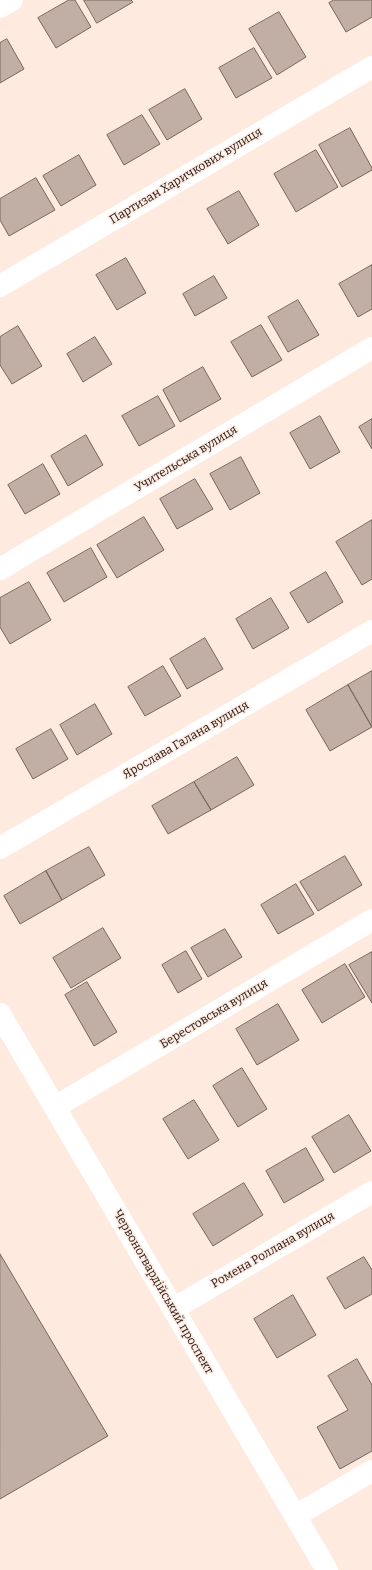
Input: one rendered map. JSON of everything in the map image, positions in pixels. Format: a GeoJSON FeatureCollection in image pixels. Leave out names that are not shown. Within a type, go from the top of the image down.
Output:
{"type":"FeatureCollection","features":[{"type":"Feature","properties":{"kind":"street"},"geometry":{"type":"LineString","coordinates":[[0,7],[12,0]]}},
{"type":"Feature","properties":{"kind":"street","name":"Партизан Харичкових вулиця"},"geometry":{"type":"LineString","coordinates":[[0,286],[372,67]]}},
{"type":"Feature","properties":{"kind":"street","name":"Учительська вулиця"},"geometry":{"type":"LineString","coordinates":[[0,569],[372,348]]}},
{"type":"Feature","properties":{"kind":"street","name":"Ярослава Галана вулиця"},"geometry":{"type":"LineString","coordinates":[[0,848],[372,631]]}},
{"type":"Feature","properties":{"kind":"street","name":"Берестовська вулиця"},"geometry":{"type":"LineString","coordinates":[[55,1107],[372,920]]}},
{"type":"Feature","properties":{"kind":"street","name":"Червоногвардійський проспект"},"geometry":{"type":"LineString","coordinates":[[0,1014],[326,1570]]}},
{"type":"Feature","properties":{"kind":"street","name":"Ромена Роллана вулиця"},"geometry":{"type":"LineString","coordinates":[[173,1309],[372,1192]]}},
{"type":"Feature","properties":{"kind":"street"},"geometry":{"type":"LineString","coordinates":[[295,1516],[372,1471]]}},
{"type":"Feature","properties":{"kind":"building"},"geometry":{"type":"Polygon","coordinates":[[[69,0],[75,0],[91,27],[56,48],[38,18],[69,0]]]}},
{"type":"Feature","properties":{"kind":"building"},"geometry":{"type":"Polygon","coordinates":[[[84,0],[131,0],[133,2],[97,23],[84,0]]]}},
{"type":"Feature","properties":{"kind":"building"},"geometry":{"type":"Polygon","coordinates":[[[334,0],[372,0],[372,17],[346,32],[329,3],[334,0]]]}},
{"type":"Feature","properties":{"kind":"building"},"geometry":{"type":"Polygon","coordinates":[[[279,12],[306,57],[277,75],[249,29],[279,12]]]}},
{"type":"Feature","properties":{"kind":"building"},"geometry":{"type":"Polygon","coordinates":[[[7,39],[24,69],[0,83],[0,43],[7,39]]]}},
{"type":"Feature","properties":{"kind":"building"},"geometry":{"type":"Polygon","coordinates":[[[254,48],[272,78],[236,98],[219,68],[254,48]]]}},
{"type":"Feature","properties":{"kind":"building"},"geometry":{"type":"Polygon","coordinates":[[[185,89],[202,119],[167,140],[149,110],[185,89]]]}},
{"type":"Feature","properties":{"kind":"building"},"geometry":{"type":"Polygon","coordinates":[[[142,115],[160,144],[124,165],[107,135],[142,115]]]}},
{"type":"Feature","properties":{"kind":"building"},"geometry":{"type":"Polygon","coordinates":[[[350,128],[372,170],[342,187],[319,145],[350,128]]]}},
{"type":"Feature","properties":{"kind":"building"},"geometry":{"type":"Polygon","coordinates":[[[316,150],[338,187],[296,212],[274,174],[316,150]]]}},
{"type":"Feature","properties":{"kind":"building"},"geometry":{"type":"Polygon","coordinates":[[[79,155],[96,185],[61,206],[43,176],[79,155]]]}},
{"type":"Feature","properties":{"kind":"building"},"geometry":{"type":"Polygon","coordinates":[[[36,178],[55,210],[9,236],[0,220],[0,199],[36,178]]]}},
{"type":"Feature","properties":{"kind":"building"},"geometry":{"type":"Polygon","coordinates":[[[239,191],[259,225],[228,244],[207,209],[239,191]]]}},
{"type":"Feature","properties":{"kind":"building"},"geometry":{"type":"Polygon","coordinates":[[[126,258],[146,293],[117,310],[96,275],[126,258]]]}},
{"type":"Feature","properties":{"kind":"building"},"geometry":{"type":"Polygon","coordinates":[[[372,265],[372,309],[358,317],[339,284],[372,265]]]}},
{"type":"Feature","properties":{"kind":"building"},"geometry":{"type":"Polygon","coordinates":[[[214,276],[227,298],[195,316],[183,294],[214,276]]]}},
{"type":"Feature","properties":{"kind":"building"},"geometry":{"type":"Polygon","coordinates":[[[298,300],[319,335],[288,352],[268,317],[298,300]]]}},
{"type":"Feature","properties":{"kind":"building"},"geometry":{"type":"Polygon","coordinates":[[[261,325],[282,360],[252,377],[231,342],[261,325]]]}},
{"type":"Feature","properties":{"kind":"building"},"geometry":{"type":"Polygon","coordinates":[[[18,326],[42,366],[12,384],[0,365],[0,337],[18,326]]]}},
{"type":"Feature","properties":{"kind":"building"},"geometry":{"type":"Polygon","coordinates":[[[95,337],[112,364],[83,382],[67,354],[95,337]]]}},
{"type":"Feature","properties":{"kind":"building"},"geometry":{"type":"Polygon","coordinates":[[[203,367],[221,399],[180,422],[163,390],[203,367]]]}},
{"type":"Feature","properties":{"kind":"building"},"geometry":{"type":"Polygon","coordinates":[[[158,396],[175,426],[139,446],[122,416],[158,396]]]}},
{"type":"Feature","properties":{"kind":"building"},"geometry":{"type":"Polygon","coordinates":[[[320,416],[340,452],[310,469],[290,433],[320,416]]]}},
{"type":"Feature","properties":{"kind":"building"},"geometry":{"type":"Polygon","coordinates":[[[372,419],[372,449],[359,427],[372,419]]]}},
{"type":"Feature","properties":{"kind":"building"},"geometry":{"type":"Polygon","coordinates":[[[86,435],[103,465],[68,486],[51,456],[86,435]]]}},
{"type":"Feature","properties":{"kind":"building"},"geometry":{"type":"Polygon","coordinates":[[[241,457],[260,493],[230,510],[210,474],[241,457]]]}},
{"type":"Feature","properties":{"kind":"building"},"geometry":{"type":"Polygon","coordinates":[[[43,464],[60,494],[25,514],[8,485],[43,464]]]}},
{"type":"Feature","properties":{"kind":"building"},"geometry":{"type":"Polygon","coordinates":[[[195,479],[213,509],[177,529],[160,499],[195,479]]]}},
{"type":"Feature","properties":{"kind":"building"},"geometry":{"type":"Polygon","coordinates":[[[144,517],[164,550],[117,578],[97,545],[144,517]]]}},
{"type":"Feature","properties":{"kind":"building"},"geometry":{"type":"Polygon","coordinates":[[[372,520],[372,579],[362,585],[336,542],[372,520]]]}},
{"type":"Feature","properties":{"kind":"building"},"geometry":{"type":"Polygon","coordinates":[[[91,548],[107,577],[64,602],[47,573],[91,548]]]}},
{"type":"Feature","properties":{"kind":"building"},"geometry":{"type":"Polygon","coordinates":[[[326,572],[343,602],[308,623],[290,593],[326,572]]]}},
{"type":"Feature","properties":{"kind":"building"},"geometry":{"type":"Polygon","coordinates":[[[29,582],[51,620],[10,644],[0,627],[0,598],[29,582]]]}},
{"type":"Feature","properties":{"kind":"building"},"geometry":{"type":"Polygon","coordinates":[[[271,598],[289,628],[253,649],[236,619],[271,598]]]}},
{"type":"Feature","properties":{"kind":"building"},"geometry":{"type":"Polygon","coordinates":[[[205,638],[223,669],[187,689],[170,659],[205,638]]]}},
{"type":"Feature","properties":{"kind":"building"},"geometry":{"type":"Polygon","coordinates":[[[163,666],[181,696],[145,716],[128,687],[163,666]]]}},
{"type":"Feature","properties":{"kind":"building"},"geometry":{"type":"Polygon","coordinates":[[[372,671],[372,727],[348,685],[372,671]]]}},
{"type":"Feature","properties":{"kind":"building"},"geometry":{"type":"Polygon","coordinates":[[[348,685],[372,727],[330,751],[306,710],[348,685]]]}},
{"type":"Feature","properties":{"kind":"building"},"geometry":{"type":"Polygon","coordinates":[[[95,704],[112,734],[77,755],[60,725],[95,704]]]}},
{"type":"Feature","properties":{"kind":"building"},"geometry":{"type":"Polygon","coordinates":[[[51,729],[68,759],[33,779],[16,749],[51,729]]]}},
{"type":"Feature","properties":{"kind":"building"},"geometry":{"type":"Polygon","coordinates":[[[237,757],[254,785],[211,810],[194,782],[237,757]]]}},
{"type":"Feature","properties":{"kind":"building"},"geometry":{"type":"Polygon","coordinates":[[[194,782],[211,810],[168,834],[152,806],[194,782]]]}},
{"type":"Feature","properties":{"kind":"building"},"geometry":{"type":"Polygon","coordinates":[[[89,847],[105,875],[62,900],[46,871],[89,847]]]}},
{"type":"Feature","properties":{"kind":"building"},"geometry":{"type":"Polygon","coordinates":[[[345,856],[362,885],[318,911],[300,882],[345,856]]]}},
{"type":"Feature","properties":{"kind":"building"},"geometry":{"type":"Polygon","coordinates":[[[46,871],[62,900],[20,924],[4,896],[46,871]]]}},
{"type":"Feature","properties":{"kind":"building"},"geometry":{"type":"Polygon","coordinates":[[[296,884],[314,914],[278,934],[261,905],[296,884]]]}},
{"type":"Feature","properties":{"kind":"building"},"geometry":{"type":"Polygon","coordinates":[[[103,928],[121,958],[71,988],[53,958],[103,928]]]}},
{"type":"Feature","properties":{"kind":"building"},"geometry":{"type":"Polygon","coordinates":[[[225,929],[242,957],[208,977],[191,948],[225,929]]]}},
{"type":"Feature","properties":{"kind":"building"},"geometry":{"type":"Polygon","coordinates":[[[186,951],[202,979],[178,993],[162,965],[186,951]]]}},
{"type":"Feature","properties":{"kind":"building"},"geometry":{"type":"Polygon","coordinates":[[[372,952],[372,1003],[349,965],[372,952]]]}},
{"type":"Feature","properties":{"kind":"building"},"geometry":{"type":"Polygon","coordinates":[[[345,964],[365,997],[322,1023],[302,990],[345,964]]]}},
{"type":"Feature","properties":{"kind":"building"},"geometry":{"type":"Polygon","coordinates":[[[87,982],[117,1032],[94,1046],[65,995],[87,982]]]}},
{"type":"Feature","properties":{"kind":"building"},"geometry":{"type":"Polygon","coordinates":[[[278,1004],[299,1040],[257,1065],[236,1029],[278,1004]]]}},
{"type":"Feature","properties":{"kind":"building"},"geometry":{"type":"Polygon","coordinates":[[[242,1068],[267,1109],[238,1127],[213,1086],[242,1068]]]}},
{"type":"Feature","properties":{"kind":"building"},"geometry":{"type":"Polygon","coordinates":[[[194,1100],[219,1140],[188,1159],[163,1119],[194,1100]]]}},
{"type":"Feature","properties":{"kind":"building"},"geometry":{"type":"Polygon","coordinates":[[[349,1115],[371,1151],[334,1173],[312,1137],[349,1115]]]}},
{"type":"Feature","properties":{"kind":"building"},"geometry":{"type":"Polygon","coordinates":[[[306,1148],[324,1180],[284,1203],[266,1171],[306,1148]]]}},
{"type":"Feature","properties":{"kind":"building"},"geometry":{"type":"Polygon","coordinates":[[[244,1183],[263,1215],[213,1246],[193,1214],[244,1183]]]}},
{"type":"Feature","properties":{"kind":"building"},"geometry":{"type":"Polygon","coordinates":[[[0,1254],[108,1436],[0,1499],[0,1254]]]}},
{"type":"Feature","properties":{"kind":"building"},"geometry":{"type":"Polygon","coordinates":[[[364,1257],[372,1270],[372,1294],[345,1309],[327,1278],[364,1257]]]}},
{"type":"Feature","properties":{"kind":"building"},"geometry":{"type":"Polygon","coordinates":[[[293,1295],[316,1335],[277,1358],[254,1319],[293,1295]]]}},
{"type":"Feature","properties":{"kind":"building"},"geometry":{"type":"Polygon","coordinates":[[[357,1359],[372,1385],[372,1451],[340,1469],[317,1427],[348,1410],[328,1376],[357,1359]]]}}]}
